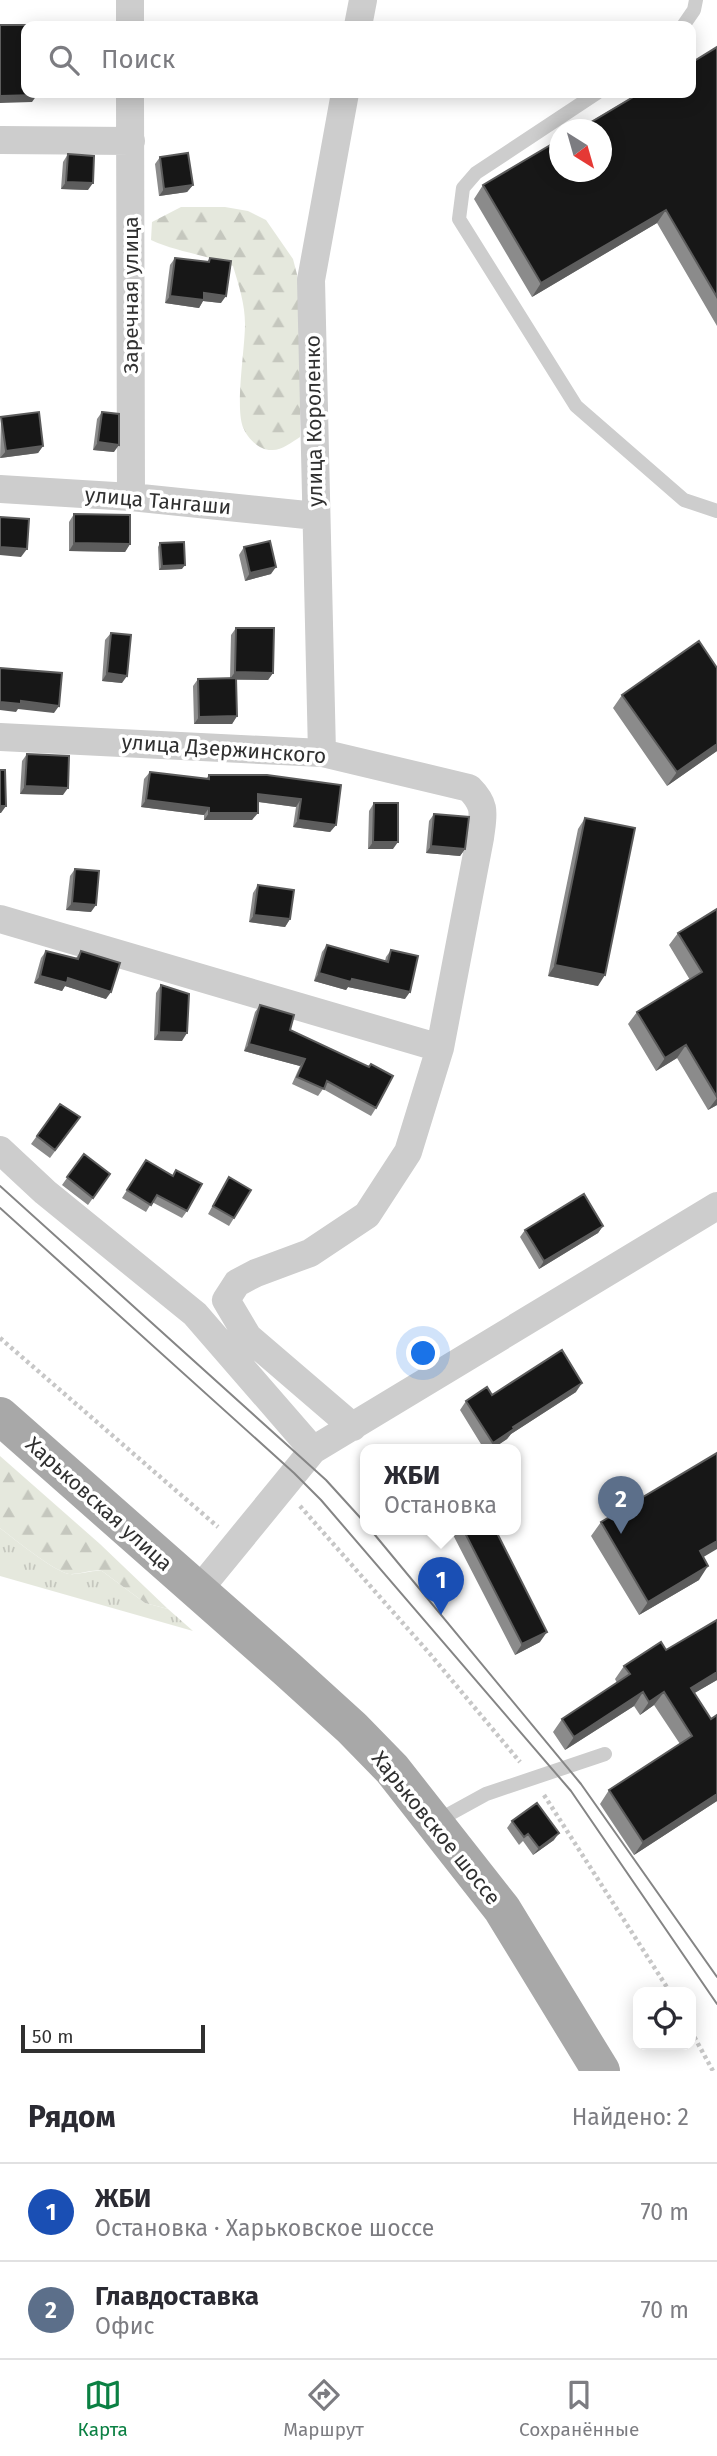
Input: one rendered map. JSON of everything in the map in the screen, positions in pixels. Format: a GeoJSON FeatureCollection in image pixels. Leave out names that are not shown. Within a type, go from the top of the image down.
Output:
{"type":"FeatureCollection","features":[{"type":"Feature","properties":{"kind":"main road","name":"Харьковская улица"},"geometry":{"type":"LineString","coordinates":[[0,1416],[197,1592]]}},
{"type":"Feature","properties":{"kind":"main road","name":"Харьковское шоссе"},"geometry":{"type":"LineString","coordinates":[[197,1592],[352,1728],[392,1769],[502,1909],[601,2071]]}},
{"type":"Feature","properties":{"kind":"street"},"geometry":{"type":"LineString","coordinates":[[130,0],[130,21]]}},
{"type":"Feature","properties":{"kind":"street"},"geometry":{"type":"LineString","coordinates":[[359,21],[363,0]]}},
{"type":"Feature","properties":{"kind":"street","name":"Заречная улица"},"geometry":{"type":"LineString","coordinates":[[130,98],[131,497]]}},
{"type":"Feature","properties":{"kind":"street","name":"улица Короленко"},"geometry":{"type":"LineString","coordinates":[[322,753],[311,280],[344,98]]}},
{"type":"Feature","properties":{"kind":"street"},"geometry":{"type":"LineString","coordinates":[[0,140],[131,141]]}},
{"type":"Feature","properties":{"kind":"street","name":"улица Тангаши"},"geometry":{"type":"LineString","coordinates":[[0,489],[131,497],[316,516]]}},
{"type":"Feature","properties":{"kind":"street","name":"улица Дзержинского"},"geometry":{"type":"LineString","coordinates":[[0,737],[322,753],[469,788],[481,800],[483,818],[480,838],[440,1048],[408,1152],[367,1215],[310,1253],[237,1283],[226,1300],[248,1338],[353,1427]]}},
{"type":"Feature","properties":{"kind":"street"},"geometry":{"type":"LineString","coordinates":[[0,919],[440,1048]]}},
{"type":"Feature","properties":{"kind":"street"},"geometry":{"type":"LineString","coordinates":[[0,1150],[45,1192],[195,1314],[313,1450]]}},
{"type":"Feature","properties":{"kind":"street"},"geometry":{"type":"LineString","coordinates":[[197,1592],[313,1450],[717,1206]]}},
{"type":"Feature","properties":{"kind":"lane"},"geometry":{"type":"LineString","coordinates":[[686,21],[694,10],[696,0]]}},
{"type":"Feature","properties":{"kind":"lane"},"geometry":{"type":"LineString","coordinates":[[589,98],[476,173],[463,188],[459,219],[576,406],[684,500],[717,512]]}},
{"type":"Feature","properties":{"kind":"lane"},"geometry":{"type":"LineString","coordinates":[[434,1822],[486,1794],[605,1755]]}},
{"type":"Feature","properties":{"kind":"path"},"geometry":{"type":"LineString","coordinates":[[0,1338],[236,1544]]}},
{"type":"Feature","properties":{"kind":"path"},"geometry":{"type":"LineString","coordinates":[[283,1487],[430,1654],[533,1779],[667,1987]]}},
{"type":"Feature","properties":{"kind":"path"},"geometry":{"type":"LineString","coordinates":[[696,2040],[713,2071]]}},
{"type":"Feature","properties":{"kind":"green space"},"geometry":{"type":"Polygon","coordinates":[[[181,207],[225,207],[248,211],[266,220],[293,259],[300,286],[300,437],[282,448],[271,450],[258,446],[243,427],[240,392],[245,317],[233,266],[151,240],[152,222],[181,207]]]}},
{"type":"Feature","properties":{"kind":"green space"},"geometry":{"type":"Polygon","coordinates":[[[0,1456],[100,1544],[168,1609],[145,1603],[102,1571],[73,1574],[63,1572],[0,1528],[0,1456]]]}},
{"type":"Feature","properties":{"kind":"green space"},"geometry":{"type":"Polygon","coordinates":[[[0,1528],[63,1572],[73,1574],[102,1571],[145,1603],[168,1609],[193,1631],[0,1576],[0,1528]]]}},
{"type":"Feature","properties":{"kind":"building"},"geometry":{"type":"Polygon","coordinates":[[[0,25],[21,25],[21,95],[0,96],[0,25]]]}},
{"type":"Feature","properties":{"kind":"building"},"geometry":{"type":"Polygon","coordinates":[[[717,47],[717,297],[666,210],[541,283],[483,185],[549,146],[549,182],[612,182],[612,119],[596,119],[632,98],[696,98],[696,60],[717,47]]]}},
{"type":"Feature","properties":{"kind":"building"},"geometry":{"type":"Polygon","coordinates":[[[188,153],[193,185],[164,189],[160,157],[188,153]]]}},
{"type":"Feature","properties":{"kind":"building"},"geometry":{"type":"Polygon","coordinates":[[[68,154],[94,156],[93,183],[66,182],[68,154]]]}},
{"type":"Feature","properties":{"kind":"building"},"geometry":{"type":"Polygon","coordinates":[[[175,258],[209,262],[210,258],[231,261],[226,296],[204,293],[204,300],[170,296],[175,258]]]}},
{"type":"Feature","properties":{"kind":"building"},"geometry":{"type":"Polygon","coordinates":[[[39,412],[43,446],[6,451],[1,417],[39,412]]]}},
{"type":"Feature","properties":{"kind":"building"},"geometry":{"type":"Polygon","coordinates":[[[102,412],[119,414],[119,445],[98,442],[102,412]]]}},
{"type":"Feature","properties":{"kind":"building"},"geometry":{"type":"Polygon","coordinates":[[[74,514],[130,515],[130,544],[74,543],[74,514]]]}},
{"type":"Feature","properties":{"kind":"building"},"geometry":{"type":"Polygon","coordinates":[[[0,517],[29,519],[27,549],[0,547],[0,517]]]}},
{"type":"Feature","properties":{"kind":"building"},"geometry":{"type":"Polygon","coordinates":[[[270,541],[276,567],[250,573],[244,547],[270,541]]]}},
{"type":"Feature","properties":{"kind":"building"},"geometry":{"type":"Polygon","coordinates":[[[184,542],[185,565],[162,566],[160,543],[184,542]]]}},
{"type":"Feature","properties":{"kind":"building"},"geometry":{"type":"Polygon","coordinates":[[[236,628],[274,628],[273,673],[235,672],[236,628]]]}},
{"type":"Feature","properties":{"kind":"building"},"geometry":{"type":"Polygon","coordinates":[[[111,633],[131,635],[127,676],[107,673],[111,633]]]}},
{"type":"Feature","properties":{"kind":"building"},"geometry":{"type":"Polygon","coordinates":[[[699,641],[717,668],[717,744],[677,772],[622,695],[699,641]]]}},
{"type":"Feature","properties":{"kind":"building"},"geometry":{"type":"Polygon","coordinates":[[[0,668],[62,673],[59,706],[21,701],[21,704],[0,702],[0,668]]]}},
{"type":"Feature","properties":{"kind":"building"},"geometry":{"type":"Polygon","coordinates":[[[236,678],[237,716],[199,717],[198,679],[236,678]]]}},
{"type":"Feature","properties":{"kind":"building"},"geometry":{"type":"Polygon","coordinates":[[[27,754],[69,756],[68,788],[25,786],[27,754]]]}},
{"type":"Feature","properties":{"kind":"building"},"geometry":{"type":"Polygon","coordinates":[[[0,770],[5,770],[6,806],[0,806],[0,770]]]}},
{"type":"Feature","properties":{"kind":"building"},"geometry":{"type":"Polygon","coordinates":[[[150,772],[209,779],[209,775],[267,775],[341,785],[336,825],[298,820],[301,799],[258,794],[258,813],[209,813],[209,808],[146,800],[150,772]]]}},
{"type":"Feature","properties":{"kind":"building"},"geometry":{"type":"Polygon","coordinates":[[[374,803],[398,803],[398,842],[373,842],[374,803]]]}},
{"type":"Feature","properties":{"kind":"building"},"geometry":{"type":"Polygon","coordinates":[[[434,814],[469,817],[465,849],[431,846],[434,814]]]}},
{"type":"Feature","properties":{"kind":"building"},"geometry":{"type":"Polygon","coordinates":[[[585,818],[635,828],[605,975],[555,965],[585,818]]]}},
{"type":"Feature","properties":{"kind":"building"},"geometry":{"type":"Polygon","coordinates":[[[75,869],[99,871],[96,905],[72,903],[75,869]]]}},
{"type":"Feature","properties":{"kind":"building"},"geometry":{"type":"Polygon","coordinates":[[[258,885],[294,890],[290,919],[254,915],[258,885]]]}},
{"type":"Feature","properties":{"kind":"building"},"geometry":{"type":"Polygon","coordinates":[[[717,909],[717,1097],[686,1045],[665,1058],[637,1012],[702,972],[678,933],[717,909]]]}},
{"type":"Feature","properties":{"kind":"building"},"geometry":{"type":"Polygon","coordinates":[[[327,945],[388,962],[391,950],[418,956],[410,992],[352,979],[351,982],[319,973],[327,945]]]}},
{"type":"Feature","properties":{"kind":"building"},"geometry":{"type":"Polygon","coordinates":[[[46,951],[78,959],[81,951],[120,963],[111,992],[68,978],[67,983],[40,976],[46,951]]]}},
{"type":"Feature","properties":{"kind":"building"},"geometry":{"type":"Polygon","coordinates":[[[161,985],[189,994],[187,1033],[159,1032],[161,985]]]}},
{"type":"Feature","properties":{"kind":"building"},"geometry":{"type":"Polygon","coordinates":[[[260,1005],[294,1015],[290,1030],[393,1076],[376,1108],[327,1081],[324,1089],[297,1077],[305,1059],[249,1044],[260,1005]]]}},
{"type":"Feature","properties":{"kind":"building"},"geometry":{"type":"Polygon","coordinates":[[[60,1104],[80,1117],[55,1150],[37,1136],[60,1104]]]}},
{"type":"Feature","properties":{"kind":"building"},"geometry":{"type":"Polygon","coordinates":[[[84,1154],[110,1174],[93,1198],[67,1177],[84,1154]]]}},
{"type":"Feature","properties":{"kind":"building"},"geometry":{"type":"Polygon","coordinates":[[[146,1160],[173,1176],[176,1170],[202,1184],[187,1211],[157,1195],[151,1205],[127,1190],[146,1160]]]}},
{"type":"Feature","properties":{"kind":"building"},"geometry":{"type":"Polygon","coordinates":[[[229,1177],[251,1190],[234,1218],[213,1206],[229,1177]]]}},
{"type":"Feature","properties":{"kind":"building"},"geometry":{"type":"Polygon","coordinates":[[[584,1194],[603,1226],[544,1261],[525,1230],[584,1194]]]}},
{"type":"Feature","properties":{"kind":"building"},"geometry":{"type":"Polygon","coordinates":[[[562,1350],[582,1383],[493,1443],[466,1401],[487,1387],[492,1395],[562,1350]]]}},
{"type":"Feature","properties":{"kind":"building"},"geometry":{"type":"Polygon","coordinates":[[[717,1453],[717,1541],[700,1551],[708,1566],[648,1602],[601,1522],[717,1453]]]}},
{"type":"Feature","properties":{"kind":"building"},"geometry":{"type":"Polygon","coordinates":[[[466,1535],[498,1535],[547,1632],[522,1644],[466,1535]]]}},
{"type":"Feature","properties":{"kind":"building"},"geometry":{"type":"Polygon","coordinates":[[[717,1620],[717,1672],[691,1688],[711,1719],[717,1715],[717,1794],[643,1842],[609,1790],[692,1736],[664,1692],[649,1702],[643,1692],[574,1737],[562,1719],[630,1674],[624,1666],[661,1642],[666,1650],[717,1620]]]}},
{"type":"Feature","properties":{"kind":"building"},"geometry":{"type":"Polygon","coordinates":[[[537,1803],[559,1833],[539,1848],[528,1834],[524,1837],[512,1821],[537,1803]]]}},
{"type":"Feature","properties":{"kind":"tram line"},"geometry":{"type":"LineString","coordinates":[[0,1186],[326,1480],[360,1517]]}},
{"type":"Feature","properties":{"kind":"tram line"},"geometry":{"type":"LineString","coordinates":[[0,1208],[321,1500],[571,1791],[717,2004]]}},
{"type":"Feature","properties":{"kind":"tram line"},"geometry":{"type":"LineString","coordinates":[[375,1535],[581,1784],[717,1977]]}},
{"type":"Feature","properties":{"kind":"place","name":"Главдоставка"},"geometry":{"type":"Point","coordinates":[621,1534]}},
{"type":"Feature","properties":{"kind":"place","name":"ЖБИ"},"geometry":{"type":"Point","coordinates":[441,1615]}}]}
